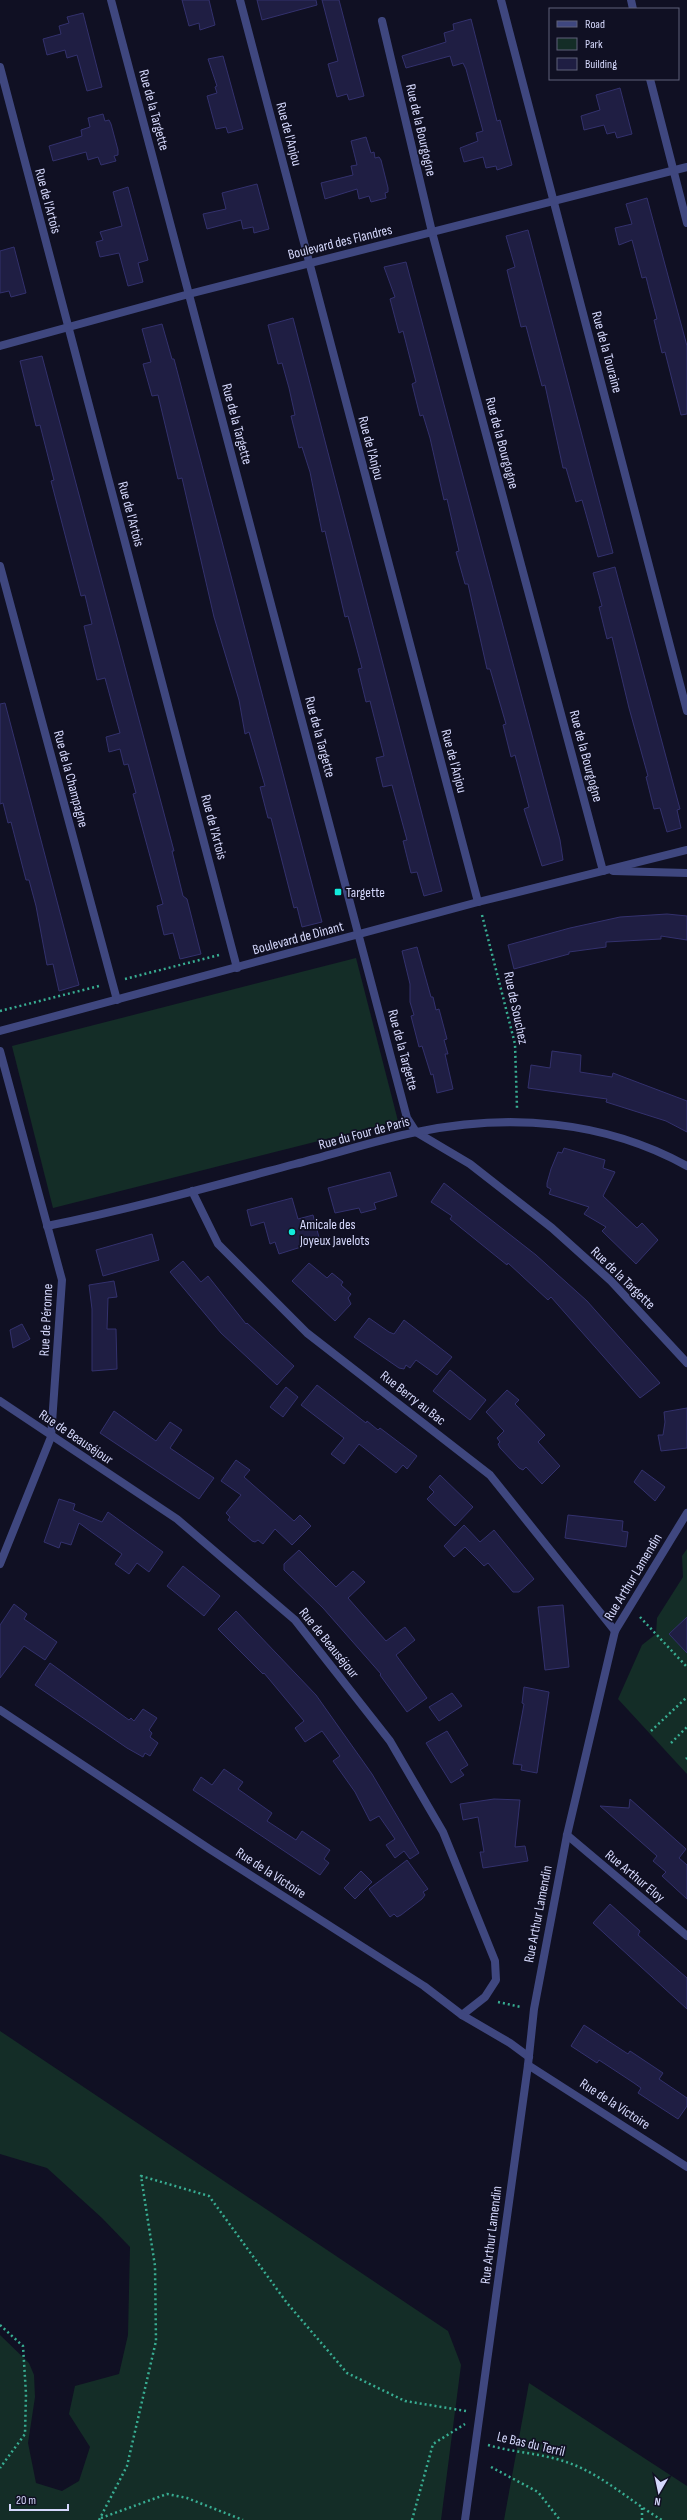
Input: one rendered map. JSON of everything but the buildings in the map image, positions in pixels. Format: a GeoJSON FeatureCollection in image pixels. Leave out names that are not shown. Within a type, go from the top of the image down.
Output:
{"type":"FeatureCollection","features":[{"type":"Feature","properties":{"kind":"street","name":"Rue de la Targette"},"geometry":{"type":"LineString","coordinates":[[111,0],[407,1118],[416,1132],[470,1164],[552,1228],[611,1281],[687,1363]]}},
{"type":"Feature","properties":{"kind":"street","name":"Rue de l'Anjou"},"geometry":{"type":"LineString","coordinates":[[240,0],[478,902]]}},
{"type":"Feature","properties":{"kind":"street","name":"Rue de la Touraine"},"geometry":{"type":"LineString","coordinates":[[501,0],[687,711]]}},
{"type":"Feature","properties":{"kind":"street","name":"Rue de la Bourgogne"},"geometry":{"type":"LineString","coordinates":[[382,20],[432,232],[603,871]]}},
{"type":"Feature","properties":{"kind":"street","name":"Rue de l'Artois"},"geometry":{"type":"LineString","coordinates":[[0,67],[237,968]]}},
{"type":"Feature","properties":{"kind":"street"},"geometry":{"type":"LineString","coordinates":[[650,80],[687,224]]}},
{"type":"Feature","properties":{"kind":"street","name":"Boulevard des Flandres"},"geometry":{"type":"LineString","coordinates":[[0,346],[189,294],[687,167]]}},
{"type":"Feature","properties":{"kind":"street","name":"Rue de la Champagne"},"geometry":{"type":"LineString","coordinates":[[0,566],[117,1000]]}},
{"type":"Feature","properties":{"kind":"street","name":"Boulevard de Dinant"},"geometry":{"type":"LineString","coordinates":[[0,1031],[478,902],[687,850]]}},
{"type":"Feature","properties":{"kind":"street","name":"Boulevard de Dinant"},"geometry":{"type":"LineString","coordinates":[[603,871],[687,873]]}},
{"type":"Feature","properties":{"kind":"street","name":"Rue de Péronne"},"geometry":{"type":"LineString","coordinates":[[0,1051],[62,1280],[51,1437],[0,1564]]}},
{"type":"Feature","properties":{"kind":"street","name":"Rue du Four de Paris"},"geometry":{"type":"LineString","coordinates":[[47,1226],[192,1191],[416,1132],[477,1124],[518,1121],[565,1125],[599,1131],[640,1144],[687,1166]]}},
{"type":"Feature","properties":{"kind":"street","name":"Rue Berry au Bac"},"geometry":{"type":"LineString","coordinates":[[192,1191],[218,1244],[307,1333],[490,1475],[615,1631]]}},
{"type":"Feature","properties":{"kind":"street","name":"Rue de Beauséjour"},"geometry":{"type":"LineString","coordinates":[[0,1401],[51,1437],[177,1519],[295,1620],[390,1741],[443,1832],[495,1961],[496,1980],[485,1997]]}},
{"type":"Feature","properties":{"kind":"street","name":"Rue Arthur Lamendin"},"geometry":{"type":"LineString","coordinates":[[465,2520],[534,2009],[567,1835],[615,1631],[687,1513]]}},
{"type":"Feature","properties":{"kind":"street","name":"Rue de la Victoire"},"geometry":{"type":"LineString","coordinates":[[0,1710],[211,1850],[424,1986],[462,2015],[510,2043],[528,2061],[687,2167]]}},
{"type":"Feature","properties":{"kind":"street","name":"Rue Arthur Eloy"},"geometry":{"type":"LineString","coordinates":[[567,1835],[687,1936]]}},
{"type":"Feature","properties":{"kind":"street"},"geometry":{"type":"LineString","coordinates":[[462,2015],[485,1997]]}},
{"type":"Feature","properties":{"kind":"path","name":"Rue de Souchez"},"geometry":{"type":"LineString","coordinates":[[478,902],[515,1044],[518,1121]]}},
{"type":"Feature","properties":{"kind":"path"},"geometry":{"type":"LineString","coordinates":[[630,1607],[687,1668]]}},
{"type":"Feature","properties":{"kind":"path"},"geometry":{"type":"LineString","coordinates":[[651,1731],[687,1697]]}},
{"type":"Feature","properties":{"kind":"path"},"geometry":{"type":"LineString","coordinates":[[671,1743],[687,1727]]}},
{"type":"Feature","properties":{"kind":"path"},"geometry":{"type":"LineString","coordinates":[[485,1997],[509,2005],[534,2009]]}},
{"type":"Feature","properties":{"kind":"path"},"geometry":{"type":"LineString","coordinates":[[100,2519],[127,2466],[156,2341],[155,2266],[141,2176],[210,2196],[287,2303],[347,2373],[405,2401],[480,2414]]}},
{"type":"Feature","properties":{"kind":"path"},"geometry":{"type":"LineString","coordinates":[[0,2325],[23,2346],[26,2394],[26,2434],[0,2468]]}},
{"type":"Feature","properties":{"kind":"path"},"geometry":{"type":"LineString","coordinates":[[412,2520],[422,2491],[433,2444],[480,2414]]}},
{"type":"Feature","properties":{"kind":"path","name":"Le Bas du Terril"},"geometry":{"type":"LineString","coordinates":[[476,2442],[568,2463],[589,2471],[662,2520]]}},
{"type":"Feature","properties":{"kind":"path"},"geometry":{"type":"LineString","coordinates":[[491,2467],[538,2492],[560,2520]]}},
{"type":"Feature","properties":{"kind":"path"},"geometry":{"type":"LineString","coordinates":[[100,2519],[167,2494],[188,2498],[243,2520]]}},
{"type":"Feature","properties":{"kind":"path"},"geometry":{"type":"LineString","coordinates":[[642,2508],[642,2520]]}},
{"type":"Feature","properties":{"kind":"green space"},"geometry":{"type":"Polygon","coordinates":[[[356,958],[398,1121],[53,1208],[12,1046],[356,958]]]}},
{"type":"Feature","properties":{"kind":"green space"},"geometry":{"type":"Polygon","coordinates":[[[687,1549],[687,1774],[618,1699],[642,1645],[656,1634],[657,1618],[683,1577],[682,1556],[687,1549]]]}},
{"type":"Feature","properties":{"kind":"green space"},"geometry":{"type":"Polygon","coordinates":[[[0,2031],[448,2331],[461,2365],[441,2520],[0,2520],[0,2335],[29,2363],[34,2375],[35,2397],[28,2443],[36,2483],[62,2491],[79,2481],[90,2447],[69,2414],[75,2386],[119,2374],[128,2335],[130,2247],[102,2218],[47,2168],[0,2154],[0,2031]]]}},
{"type":"Feature","properties":{"kind":"green space"},"geometry":{"type":"Polygon","coordinates":[[[529,2383],[687,2486],[687,2520],[504,2520],[529,2383]]]}},
{"type":"Feature","properties":{"kind":"place","name":"Targette"},"geometry":{"type":"Point","coordinates":[338,892]}},
{"type":"Feature","properties":{"kind":"place","name":"Amicale des Joyeux Javelots"},"geometry":{"type":"Point","coordinates":[292,1232]}}]}
